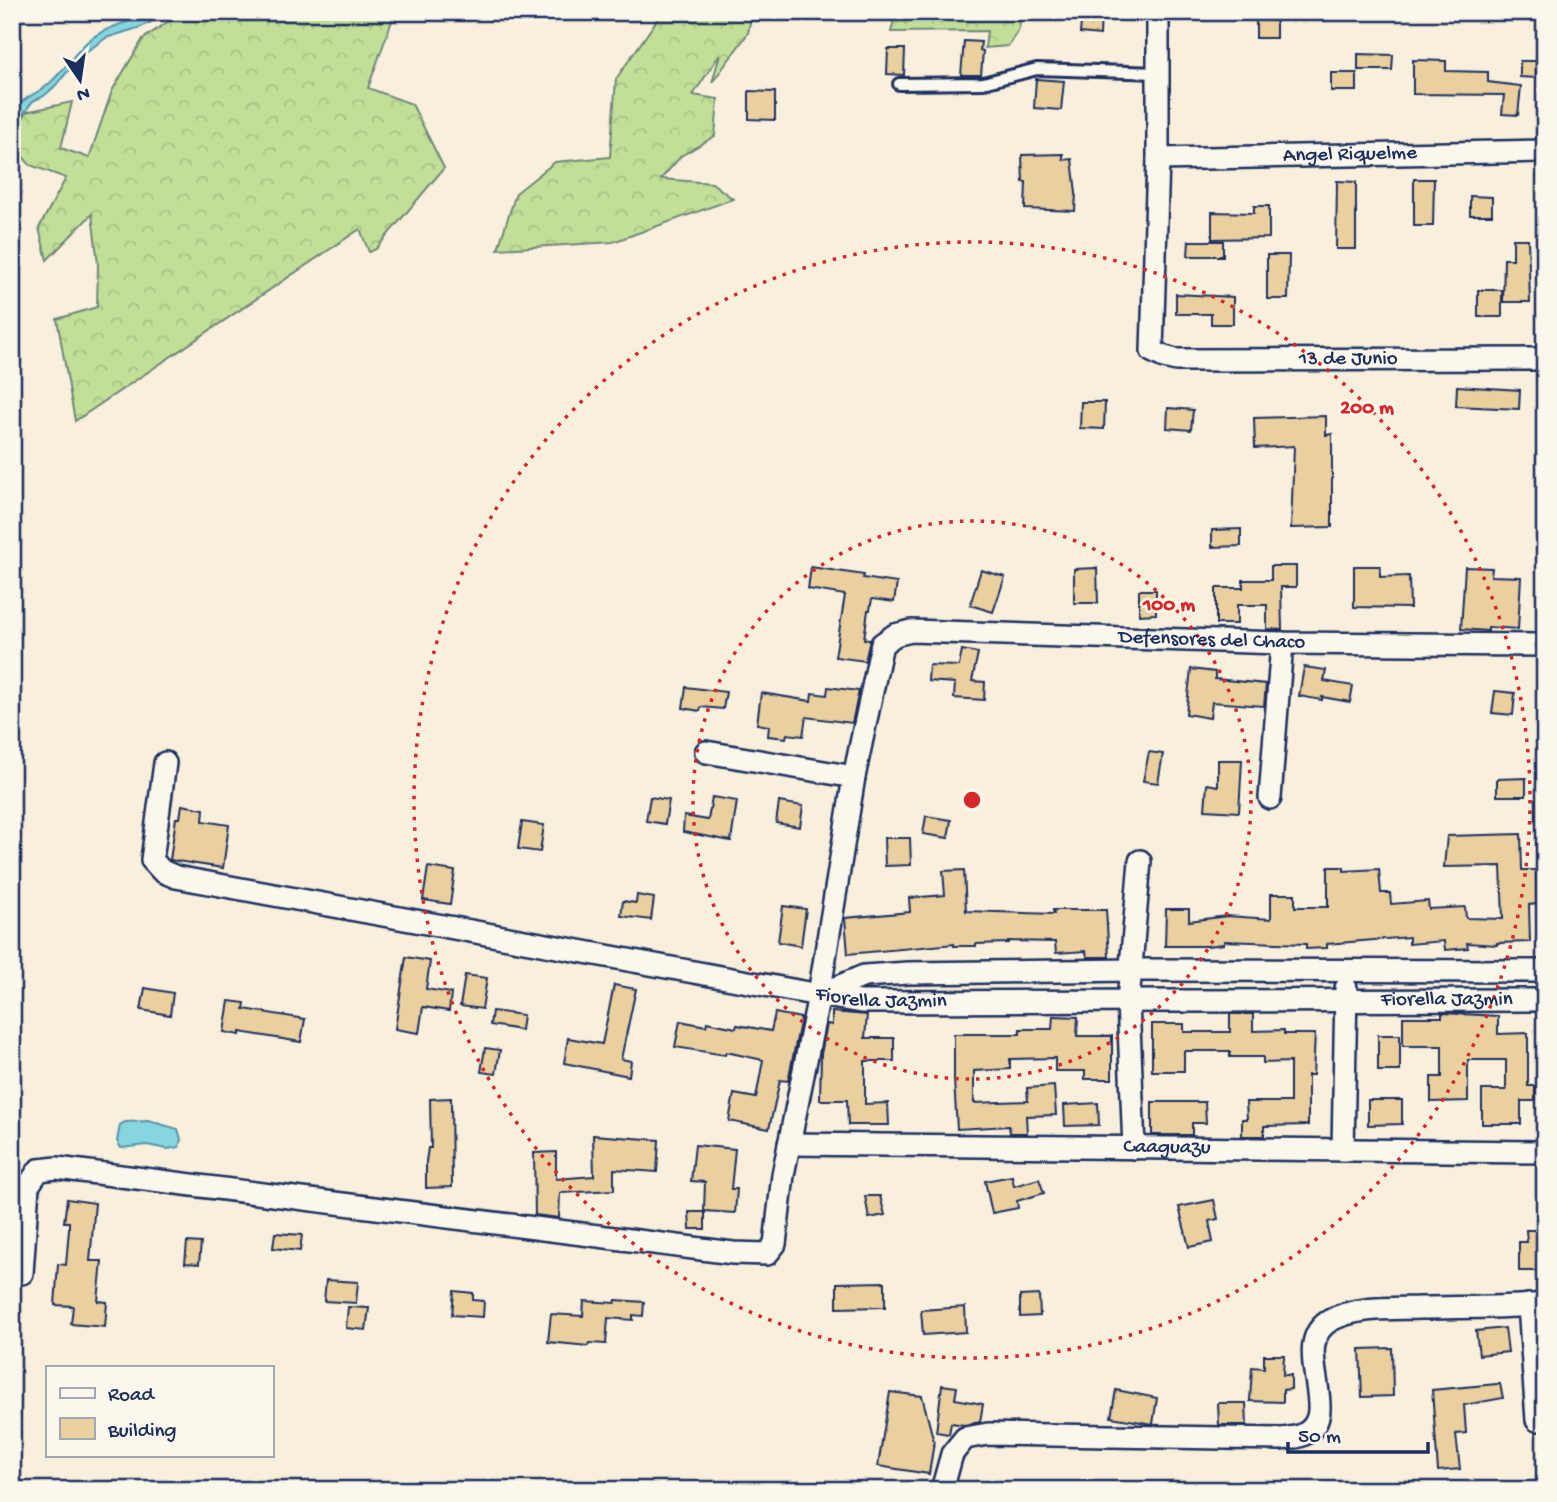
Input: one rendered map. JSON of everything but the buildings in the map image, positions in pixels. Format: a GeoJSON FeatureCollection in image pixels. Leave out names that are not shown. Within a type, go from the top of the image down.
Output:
{"type":"FeatureCollection","features":[{"type":"Feature","properties":{"kind":"street"},"geometry":{"type":"LineString","coordinates":[[1158,12],[1158,159]]}},
{"type":"Feature","properties":{"kind":"street","name":"Angel Riquelme"},"geometry":{"type":"LineString","coordinates":[[1158,159],[1545,151]]}},
{"type":"Feature","properties":{"kind":"street","name":"13 de Junio"},"geometry":{"type":"LineString","coordinates":[[1158,159],[1152,351],[1164,358],[1545,359]]}},
{"type":"Feature","properties":{"kind":"street","name":"Defensores del Chaco"},"geometry":{"type":"LineString","coordinates":[[854,777],[882,643],[895,635],[911,631],[1282,643],[1545,645]]}},
{"type":"Feature","properties":{"kind":"street"},"geometry":{"type":"LineString","coordinates":[[1270,798],[1282,643]]}},
{"type":"Feature","properties":{"kind":"street"},"geometry":{"type":"LineString","coordinates":[[22,1273],[28,1186],[39,1170],[57,1168],[767,1254],[775,1244],[783,1175],[819,995],[854,777],[706,752]]}},
{"type":"Feature","properties":{"kind":"street"},"geometry":{"type":"LineString","coordinates":[[166,763],[152,860],[162,871],[176,877],[819,995]]}},
{"type":"Feature","properties":{"kind":"street"},"geometry":{"type":"LineString","coordinates":[[1134,1149],[1128,1002],[1140,861]]}},
{"type":"Feature","properties":{"kind":"street","name":"Fiorella Jazmin"},"geometry":{"type":"LineString","coordinates":[[819,995],[864,976],[1130,970],[1545,971]]}},
{"type":"Feature","properties":{"kind":"street"},"geometry":{"type":"LineString","coordinates":[[1343,1150],[1345,972]]}},
{"type":"Feature","properties":{"kind":"street","name":"Fiorella Jazmin"},"geometry":{"type":"LineString","coordinates":[[819,995],[861,1002],[1545,1000]]}},
{"type":"Feature","properties":{"kind":"street","name":"Caaguazu"},"geometry":{"type":"LineString","coordinates":[[789,1144],[1545,1152]]}},
{"type":"Feature","properties":{"kind":"street"},"geometry":{"type":"LineString","coordinates":[[942,1490],[952,1454],[965,1438],[988,1434],[1281,1439],[1301,1436],[1314,1426],[1319,1407],[1312,1345],[1316,1331],[1331,1320],[1379,1309],[1537,1305],[1537,1420]]}},
{"type":"Feature","properties":{"kind":"lane"},"geometry":{"type":"LineString","coordinates":[[899,84],[983,83],[1037,69],[1158,73]]}},
{"type":"Feature","properties":{"kind":"green space"},"geometry":{"type":"Polygon","coordinates":[[[182,12],[395,12],[368,88],[412,104],[444,168],[376,249],[369,252],[360,229],[75,421],[57,319],[97,307],[98,264],[92,214],[47,260],[39,228],[66,178],[30,165],[12,144],[12,140],[26,112],[72,102],[61,148],[89,158],[112,91],[143,39],[182,12]]]}},
{"type":"Feature","properties":{"kind":"green space"},"geometry":{"type":"Polygon","coordinates":[[[657,12],[752,12],[748,33],[712,83],[720,54],[693,95],[718,99],[715,136],[681,156],[661,179],[712,183],[733,199],[613,242],[498,249],[516,193],[555,162],[610,157],[616,79],[659,17],[657,12]]]}},
{"type":"Feature","properties":{"kind":"green space"},"geometry":{"type":"Polygon","coordinates":[[[896,12],[1021,12],[1019,29],[1008,46],[985,48],[987,31],[891,32],[896,12]]]}},
{"type":"Feature","properties":{"kind":"water"},"geometry":{"type":"Polygon","coordinates":[[[157,12],[172,12],[141,27],[106,38],[83,54],[55,86],[33,101],[12,129],[15,110],[19,104],[51,82],[87,42],[112,27],[157,12]]]}},
{"type":"Feature","properties":{"kind":"water"},"geometry":{"type":"Polygon","coordinates":[[[149,1121],[178,1129],[181,1139],[179,1147],[167,1149],[147,1145],[121,1148],[117,1141],[120,1125],[125,1122],[149,1121]]]}}]}
